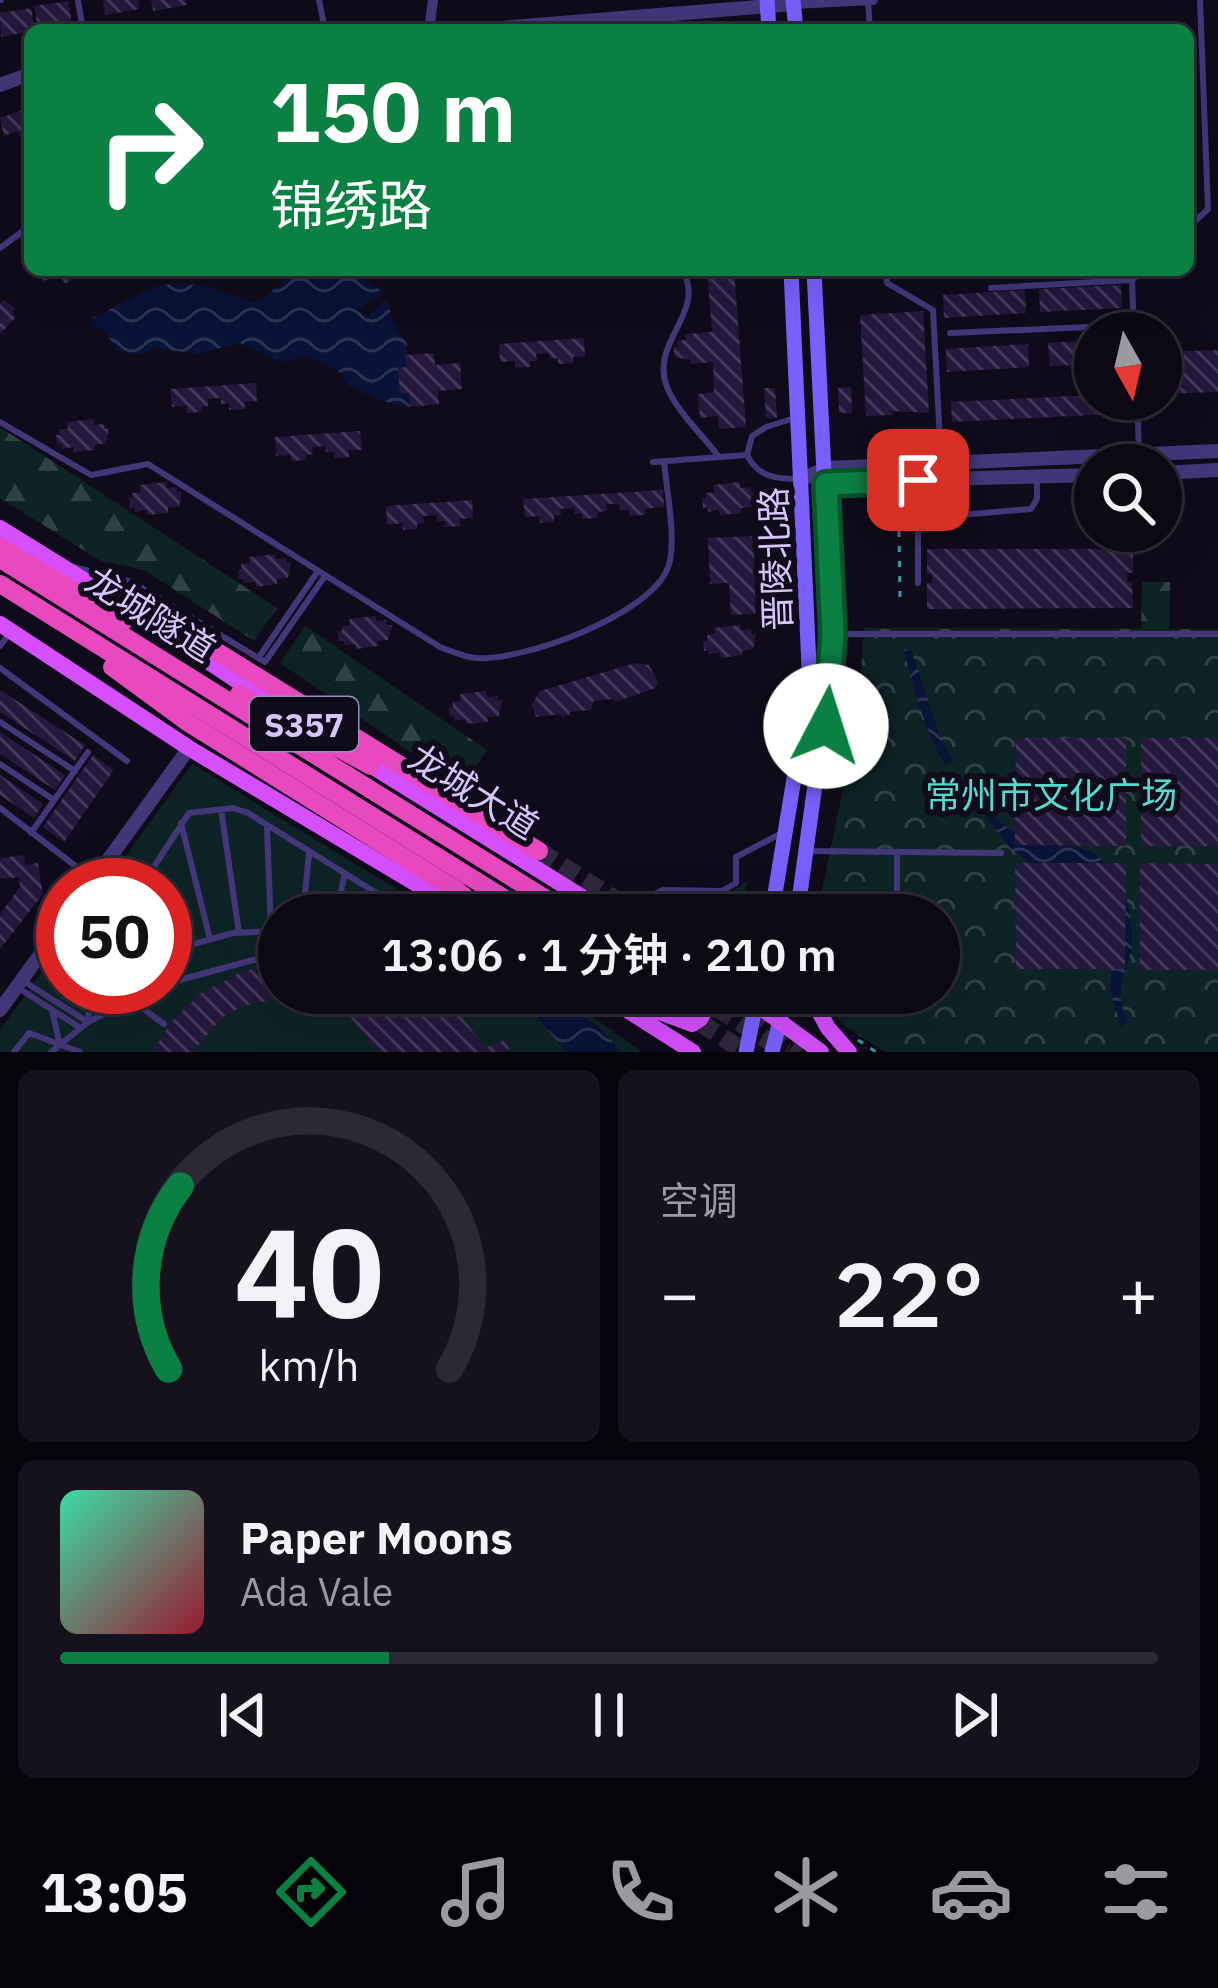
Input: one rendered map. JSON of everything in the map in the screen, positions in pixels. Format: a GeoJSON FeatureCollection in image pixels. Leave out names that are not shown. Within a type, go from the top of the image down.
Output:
{"type":"FeatureCollection","features":[{"type":"Feature","properties":{"kind":"highway"},"geometry":{"type":"LineString","coordinates":[[0,547],[251,701],[371,766]]}},
{"type":"Feature","properties":{"kind":"highway","name":"龙城隧道"},"geometry":{"type":"LineString","coordinates":[[0,559],[538,894]]}},
{"type":"Feature","properties":{"kind":"highway"},"geometry":{"type":"LineString","coordinates":[[0,586],[187,722],[462,894]]}},
{"type":"Feature","properties":{"kind":"highway","name":"龙城隧道"},"geometry":{"type":"LineString","coordinates":[[0,586],[497,894]]}},
{"type":"Feature","properties":{"kind":"highway"},"geometry":{"type":"LineString","coordinates":[[98,588],[187,633],[539,851]]}},
{"type":"Feature","properties":{"kind":"main road","name":"晋陵北路"},"geometry":{"type":"LineString","coordinates":[[773,894],[805,712],[808,667],[791,276]]}},
{"type":"Feature","properties":{"kind":"main road","name":"晋陵北路"},"geometry":{"type":"LineString","coordinates":[[801,894],[826,726],[833,634],[814,276]]}},
{"type":"Feature","properties":{"kind":"main road","name":"龙城大道"},"geometry":{"type":"LineString","coordinates":[[0,528],[578,894]]}},
{"type":"Feature","properties":{"kind":"main road","name":"S357"},"geometry":{"type":"LineString","coordinates":[[4,634],[431,894]]}},
{"type":"Feature","properties":{"kind":"main road"},"geometry":{"type":"LineString","coordinates":[[636,1014],[693,1052]]}},
{"type":"Feature","properties":{"kind":"main road"},"geometry":{"type":"LineString","coordinates":[[664,1014],[692,1024],[703,1014]]}},
{"type":"Feature","properties":{"kind":"main road"},"geometry":{"type":"LineString","coordinates":[[746,1052],[750,1014]]}},
{"type":"Feature","properties":{"kind":"main road"},"geometry":{"type":"LineString","coordinates":[[770,1014],[821,1052]]}},
{"type":"Feature","properties":{"kind":"main road"},"geometry":{"type":"LineString","coordinates":[[772,1052],[781,1014]]}},
{"type":"Feature","properties":{"kind":"main road"},"geometry":{"type":"LineString","coordinates":[[820,1014],[849,1052]]}},
{"type":"Feature","properties":{"kind":"street"},"geometry":{"type":"LineString","coordinates":[[541,24],[767,3],[870,0]]}},
{"type":"Feature","properties":{"kind":"street"},"geometry":{"type":"LineString","coordinates":[[1182,452],[1218,451]]}},
{"type":"Feature","properties":{"kind":"street"},"geometry":{"type":"LineString","coordinates":[[803,479],[941,464],[1074,457]]}},
{"type":"Feature","properties":{"kind":"street"},"geometry":{"type":"LineString","coordinates":[[1182,471],[1218,470]]}},
{"type":"Feature","properties":{"kind":"street"},"geometry":{"type":"LineString","coordinates":[[826,476],[1074,475]]}},
{"type":"Feature","properties":{"kind":"street"},"geometry":{"type":"LineString","coordinates":[[110,858],[189,748]]}},
{"type":"Feature","properties":{"kind":"street"},"geometry":{"type":"LineString","coordinates":[[0,1010],[36,960]]}},
{"type":"Feature","properties":{"kind":"lane"},"geometry":{"type":"LineString","coordinates":[[1194,222],[1208,208],[1200,0]]}},
{"type":"Feature","properties":{"kind":"lane"},"geometry":{"type":"LineString","coordinates":[[1208,208],[1218,216]]}},
{"type":"Feature","properties":{"kind":"lane"},"geometry":{"type":"LineString","coordinates":[[686,276],[688,310],[665,345],[663,367],[667,387],[719,457]]}},
{"type":"Feature","properties":{"kind":"lane"},"geometry":{"type":"LineString","coordinates":[[886,276],[886,284],[933,310],[941,464]]}},
{"type":"Feature","properties":{"kind":"lane"},"geometry":{"type":"LineString","coordinates":[[991,288],[1132,280],[1136,276]]}},
{"type":"Feature","properties":{"kind":"lane"},"geometry":{"type":"LineString","coordinates":[[1132,280],[1133,312]]}},
{"type":"Feature","properties":{"kind":"lane"},"geometry":{"type":"LineString","coordinates":[[950,333],[1074,330]]}},
{"type":"Feature","properties":{"kind":"lane"},"geometry":{"type":"LineString","coordinates":[[799,417],[752,436],[747,455],[753,467],[769,477],[803,479]]}},
{"type":"Feature","properties":{"kind":"lane"},"geometry":{"type":"LineString","coordinates":[[0,422],[91,475],[148,464],[440,647],[474,658],[517,653],[578,634],[634,606],[666,572],[671,547],[664,461]]}},
{"type":"Feature","properties":{"kind":"lane"},"geometry":{"type":"LineString","coordinates":[[653,462],[747,455]]}},
{"type":"Feature","properties":{"kind":"lane"},"geometry":{"type":"LineString","coordinates":[[919,583],[918,530],[925,518],[1031,509],[1037,499],[1037,476]]}},
{"type":"Feature","properties":{"kind":"lane"},"geometry":{"type":"LineString","coordinates":[[57,563],[132,582],[262,660],[321,573]]}},
{"type":"Feature","properties":{"kind":"lane"},"geometry":{"type":"LineString","coordinates":[[833,634],[1218,634]]}},
{"type":"Feature","properties":{"kind":"lane"},"geometry":{"type":"LineString","coordinates":[[0,668],[127,761]]}},
{"type":"Feature","properties":{"kind":"lane"},"geometry":{"type":"LineString","coordinates":[[0,722],[75,771]]}},
{"type":"Feature","properties":{"kind":"lane"},"geometry":{"type":"LineString","coordinates":[[32,832],[88,752]]}},
{"type":"Feature","properties":{"kind":"lane"},"geometry":{"type":"LineString","coordinates":[[0,764],[54,800]]}},
{"type":"Feature","properties":{"kind":"lane"},"geometry":{"type":"LineString","coordinates":[[0,808],[63,858]]}},
{"type":"Feature","properties":{"kind":"lane"},"geometry":{"type":"LineString","coordinates":[[221,809],[239,933]]}},
{"type":"Feature","properties":{"kind":"lane"},"geometry":{"type":"LineString","coordinates":[[158,858],[189,813],[221,809],[248,813],[378,894]]}},
{"type":"Feature","properties":{"kind":"lane"},"geometry":{"type":"LineString","coordinates":[[181,823],[210,939]]}},
{"type":"Feature","properties":{"kind":"lane"},"geometry":{"type":"LineString","coordinates":[[267,825],[272,894]]}},
{"type":"Feature","properties":{"kind":"lane"},"geometry":{"type":"LineString","coordinates":[[655,894],[663,890],[722,891],[736,883],[736,857],[785,832]]}},
{"type":"Feature","properties":{"kind":"lane"},"geometry":{"type":"LineString","coordinates":[[305,894],[310,851]]}},
{"type":"Feature","properties":{"kind":"lane"},"geometry":{"type":"LineString","coordinates":[[808,851],[1001,853]]}},
{"type":"Feature","properties":{"kind":"lane"},"geometry":{"type":"LineString","coordinates":[[897,852],[898,894]]}},
{"type":"Feature","properties":{"kind":"lane"},"geometry":{"type":"LineString","coordinates":[[340,894],[345,873]]}},
{"type":"Feature","properties":{"kind":"lane"},"geometry":{"type":"LineString","coordinates":[[192,944],[258,932]]}},
{"type":"Feature","properties":{"kind":"lane"},"geometry":{"type":"LineString","coordinates":[[192,977],[258,960]]}},
{"type":"Feature","properties":{"kind":"lane"},"geometry":{"type":"LineString","coordinates":[[19,983],[36,997]]}},
{"type":"Feature","properties":{"kind":"lane"},"geometry":{"type":"LineString","coordinates":[[19,983],[84,1025]]}},
{"type":"Feature","properties":{"kind":"lane"},"geometry":{"type":"LineString","coordinates":[[53,1014],[59,1045]]}},
{"type":"Feature","properties":{"kind":"lane"},"geometry":{"type":"LineString","coordinates":[[61,1014],[84,1025]]}},
{"type":"Feature","properties":{"kind":"lane"},"geometry":{"type":"LineString","coordinates":[[84,1025],[86,1014]]}},
{"type":"Feature","properties":{"kind":"lane"},"geometry":{"type":"LineString","coordinates":[[51,1052],[103,1014]]}},
{"type":"Feature","properties":{"kind":"lane"},"geometry":{"type":"LineString","coordinates":[[150,1014],[164,1024]]}},
{"type":"Feature","properties":{"kind":"lane"},"geometry":{"type":"LineString","coordinates":[[14,1052],[28,1034],[80,1052]]}},
{"type":"Feature","properties":{"kind":"path"},"geometry":{"type":"LineString","coordinates":[[899,531],[900,598]]}},
{"type":"Feature","properties":{"kind":"green space"},"geometry":{"type":"Polygon","coordinates":[[[0,427],[277,608],[254,641],[144,570],[101,561],[0,498],[0,427]]]}},
{"type":"Feature","properties":{"kind":"green space"},"geometry":{"type":"Polygon","coordinates":[[[1142,582],[1170,582],[1169,629],[1141,629],[1142,582]]]}},
{"type":"Feature","properties":{"kind":"green space"},"geometry":{"type":"Polygon","coordinates":[[[305,626],[487,750],[462,787],[280,663],[305,626]]]}},
{"type":"Feature","properties":{"kind":"green space","name":"常州市文化广场"},"geometry":{"type":"Polygon","coordinates":[[[864,628],[1218,629],[1218,1052],[885,1052],[842,1024],[835,1014],[960,1014],[960,894],[821,894],[858,717],[864,628]]]}},
{"type":"Feature","properties":{"kind":"green space"},"geometry":{"type":"Polygon","coordinates":[[[192,764],[405,894],[258,894],[258,1014],[589,1014],[642,1052],[0,1052],[0,1030],[36,980],[36,1014],[192,1014],[192,858],[124,858],[192,764]]]}},
{"type":"Feature","properties":{"kind":"green space"},"geometry":{"type":"Polygon","coordinates":[[[747,881],[744,894],[728,894],[747,881]]]}},
{"type":"Feature","properties":{"kind":"water"},"geometry":{"type":"Polygon","coordinates":[[[290,276],[350,276],[375,286],[383,292],[358,309],[366,319],[387,297],[392,320],[407,344],[406,367],[398,369],[410,407],[381,401],[348,385],[342,374],[325,363],[304,356],[281,362],[240,343],[196,354],[157,348],[141,354],[117,351],[105,331],[92,326],[93,318],[153,287],[176,283],[207,286],[251,302],[261,300],[290,276]]]}},
{"type":"Feature","properties":{"kind":"water"},"geometry":{"type":"Polygon","coordinates":[[[911,649],[940,737],[953,760],[945,765],[916,694],[904,650],[911,649]]]}},
{"type":"Feature","properties":{"kind":"water"},"geometry":{"type":"Polygon","coordinates":[[[974,789],[1011,830],[1087,850],[1112,869],[1131,921],[1132,942],[1121,992],[1129,1022],[1121,1027],[1110,990],[1112,964],[1036,868],[1009,847],[968,794],[974,789]]]}},
{"type":"Feature","properties":{"kind":"water"},"geometry":{"type":"Polygon","coordinates":[[[534,1014],[580,1014],[620,1052],[566,1052],[534,1014]]]}},
{"type":"Feature","properties":{"kind":"building"},"geometry":{"type":"Polygon","coordinates":[[[103,0],[138,0],[139,9],[105,15],[103,0]]]}},
{"type":"Feature","properties":{"kind":"building"},"geometry":{"type":"Polygon","coordinates":[[[151,0],[186,0],[187,5],[153,11],[151,0]]]}},
{"type":"Feature","properties":{"kind":"building"},"geometry":{"type":"Polygon","coordinates":[[[68,1],[72,24],[37,24],[34,6],[68,1]]]}},
{"type":"Feature","properties":{"kind":"building"},"geometry":{"type":"Polygon","coordinates":[[[31,8],[34,24],[24,24],[24,32],[1,37],[0,13],[31,8]]]}},
{"type":"Feature","properties":{"kind":"building"},"geometry":{"type":"Polygon","coordinates":[[[24,109],[24,136],[18,131],[4,136],[0,118],[24,109]]]}},
{"type":"Feature","properties":{"kind":"building"},"geometry":{"type":"Polygon","coordinates":[[[707,276],[734,276],[746,427],[719,429],[718,416],[700,418],[698,394],[714,392],[713,362],[691,364],[674,357],[674,347],[677,341],[686,340],[685,334],[712,332],[707,276]]]}},
{"type":"Feature","properties":{"kind":"building"},"geometry":{"type":"Polygon","coordinates":[[[1121,285],[1122,308],[1040,312],[1039,289],[1121,285]]]}},
{"type":"Feature","properties":{"kind":"building"},"geometry":{"type":"Polygon","coordinates":[[[1025,290],[1026,313],[944,318],[943,295],[1025,290]]]}},
{"type":"Feature","properties":{"kind":"building"},"geometry":{"type":"Polygon","coordinates":[[[4,300],[16,309],[12,312],[16,317],[0,334],[0,303],[4,300]]]}},
{"type":"Feature","properties":{"kind":"building"},"geometry":{"type":"Polygon","coordinates":[[[923,311],[929,413],[892,411],[893,415],[866,416],[860,315],[923,311]]]}},
{"type":"Feature","properties":{"kind":"building"},"geometry":{"type":"Polygon","coordinates":[[[584,338],[585,356],[573,357],[573,363],[558,364],[558,358],[550,359],[549,353],[536,354],[537,361],[530,361],[530,367],[500,362],[499,344],[584,338]]]}},
{"type":"Feature","properties":{"kind":"building"},"geometry":{"type":"Polygon","coordinates":[[[1074,341],[1074,365],[1050,366],[1048,343],[1074,341]]]}},
{"type":"Feature","properties":{"kind":"building"},"geometry":{"type":"Polygon","coordinates":[[[1028,344],[1029,367],[947,372],[946,349],[1028,344]]]}},
{"type":"Feature","properties":{"kind":"building"},"geometry":{"type":"Polygon","coordinates":[[[1218,350],[1218,392],[1182,393],[1182,351],[1218,350]]]}},
{"type":"Feature","properties":{"kind":"building"},"geometry":{"type":"Polygon","coordinates":[[[434,353],[435,365],[460,363],[462,389],[438,391],[439,404],[410,407],[409,393],[400,394],[398,368],[406,367],[405,355],[434,353]]]}},
{"type":"Feature","properties":{"kind":"building"},"geometry":{"type":"Polygon","coordinates":[[[256,383],[257,401],[244,402],[245,409],[229,410],[229,403],[221,404],[221,398],[208,399],[202,412],[172,407],[170,389],[256,383]]]}},
{"type":"Feature","properties":{"kind":"building"},"geometry":{"type":"Polygon","coordinates":[[[851,387],[852,413],[839,413],[838,388],[851,387]]]}},
{"type":"Feature","properties":{"kind":"building"},"geometry":{"type":"Polygon","coordinates":[[[764,388],[775,388],[777,418],[766,418],[764,388]]]}},
{"type":"Feature","properties":{"kind":"building"},"geometry":{"type":"Polygon","coordinates":[[[1074,396],[1074,416],[952,422],[951,402],[1074,396]]]}},
{"type":"Feature","properties":{"kind":"building"},"geometry":{"type":"Polygon","coordinates":[[[93,419],[94,425],[109,428],[106,443],[95,445],[95,450],[74,452],[73,447],[57,445],[56,435],[59,429],[68,429],[67,422],[93,419]]]}},
{"type":"Feature","properties":{"kind":"building"},"geometry":{"type":"Polygon","coordinates":[[[360,431],[362,450],[349,450],[349,457],[334,458],[325,446],[312,447],[313,454],[306,455],[306,460],[276,456],[275,437],[360,431]]]}},
{"type":"Feature","properties":{"kind":"building"},"geometry":{"type":"Polygon","coordinates":[[[166,482],[167,488],[182,491],[179,507],[147,515],[146,510],[130,508],[129,498],[141,492],[140,485],[166,482]]]}},
{"type":"Feature","properties":{"kind":"building"},"geometry":{"type":"Polygon","coordinates":[[[740,482],[740,488],[755,491],[752,507],[720,515],[719,510],[703,508],[702,498],[714,492],[713,485],[740,482]]]}},
{"type":"Feature","properties":{"kind":"building"},"geometry":{"type":"Polygon","coordinates":[[[663,490],[664,507],[645,509],[645,515],[629,516],[629,510],[620,510],[619,504],[606,504],[607,511],[597,512],[598,518],[582,519],[574,508],[560,509],[554,522],[525,517],[523,499],[663,490]]]}},
{"type":"Feature","properties":{"kind":"building"},"geometry":{"type":"Polygon","coordinates":[[[472,500],[473,518],[460,519],[460,526],[445,527],[437,515],[423,516],[424,523],[417,524],[417,529],[403,530],[402,523],[387,525],[386,506],[472,500]]]}},
{"type":"Feature","properties":{"kind":"building"},"geometry":{"type":"Polygon","coordinates":[[[753,536],[757,614],[731,615],[729,583],[710,584],[708,538],[753,536]]]}},
{"type":"Feature","properties":{"kind":"building"},"geometry":{"type":"Polygon","coordinates":[[[927,549],[1133,552],[1133,573],[1127,573],[1127,582],[1132,582],[1133,608],[927,609],[927,583],[932,583],[932,574],[927,574],[927,549]]]}},
{"type":"Feature","properties":{"kind":"building"},"geometry":{"type":"Polygon","coordinates":[[[275,554],[276,559],[291,563],[288,578],[256,587],[255,582],[239,579],[238,570],[241,564],[250,563],[249,557],[275,554]]]}},
{"type":"Feature","properties":{"kind":"building"},"geometry":{"type":"Polygon","coordinates":[[[376,616],[376,621],[392,625],[388,640],[356,649],[355,644],[339,641],[338,632],[350,625],[349,619],[376,616]]]}},
{"type":"Feature","properties":{"kind":"building"},"geometry":{"type":"Polygon","coordinates":[[[740,625],[741,630],[756,634],[753,649],[721,658],[720,653],[704,651],[703,641],[715,634],[714,628],[740,625]]]}},
{"type":"Feature","properties":{"kind":"building"},"geometry":{"type":"Polygon","coordinates":[[[635,663],[649,665],[658,683],[655,688],[615,702],[593,701],[591,710],[536,717],[532,704],[540,691],[635,663]]]}},
{"type":"Feature","properties":{"kind":"building"},"geometry":{"type":"Polygon","coordinates":[[[0,690],[85,745],[75,761],[0,712],[0,690]]]}},
{"type":"Feature","properties":{"kind":"building"},"geometry":{"type":"Polygon","coordinates":[[[486,691],[487,697],[502,700],[499,716],[466,724],[466,719],[450,717],[449,707],[461,701],[460,694],[486,691]]]}},
{"type":"Feature","properties":{"kind":"building"},"geometry":{"type":"Polygon","coordinates":[[[0,732],[65,775],[55,790],[0,754],[0,732]]]}},
{"type":"Feature","properties":{"kind":"building"},"geometry":{"type":"Polygon","coordinates":[[[1016,738],[1126,738],[1126,846],[1015,845],[1016,738]]]}},
{"type":"Feature","properties":{"kind":"building"},"geometry":{"type":"Polygon","coordinates":[[[1141,738],[1218,738],[1218,846],[1141,846],[1141,738]]]}},
{"type":"Feature","properties":{"kind":"building"},"geometry":{"type":"Polygon","coordinates":[[[93,755],[114,770],[64,842],[43,827],[93,755]]]}},
{"type":"Feature","properties":{"kind":"building"},"geometry":{"type":"Polygon","coordinates":[[[0,775],[43,804],[34,818],[0,795],[0,775]]]}},
{"type":"Feature","properties":{"kind":"building"},"geometry":{"type":"Polygon","coordinates":[[[24,855],[25,865],[36,863],[36,903],[0,949],[0,914],[20,887],[19,877],[0,879],[0,858],[24,855]]]}},
{"type":"Feature","properties":{"kind":"building"},"geometry":{"type":"Polygon","coordinates":[[[1015,863],[1126,863],[1125,969],[1016,969],[1015,863]]]}},
{"type":"Feature","properties":{"kind":"building"},"geometry":{"type":"Polygon","coordinates":[[[1140,863],[1218,864],[1218,970],[1140,970],[1140,863]]]}},
{"type":"Feature","properties":{"kind":"building"},"geometry":{"type":"Polygon","coordinates":[[[258,968],[258,1003],[223,1017],[192,1052],[153,1052],[171,1022],[179,1014],[192,1014],[192,1002],[201,993],[243,971],[258,968]]]}},
{"type":"Feature","properties":{"kind":"building"},"geometry":{"type":"Polygon","coordinates":[[[348,1014],[460,1014],[485,1048],[505,1040],[509,1049],[503,1052],[377,1052],[348,1014]]]}},
{"type":"Feature","properties":{"kind":"tunnel"},"geometry":{"type":"LineString","coordinates":[[539,851],[607,894]]}},
{"type":"Feature","properties":{"kind":"tunnel"},"geometry":{"type":"LineString","coordinates":[[687,1014],[745,1052]]}},
{"type":"Feature","properties":{"kind":"tunnel"},"geometry":{"type":"LineString","coordinates":[[727,1014],[786,1052]]}},
{"type":"Feature","properties":{"kind":"tunnel"},"geometry":{"type":"LineString","coordinates":[[756,1014],[800,1052]]}},
{"type":"Feature","properties":{"kind":"route"},"geometry":{"type":"LineString","coordinates":[[826,726],[833,655],[826,484],[918,480]]}}]}
